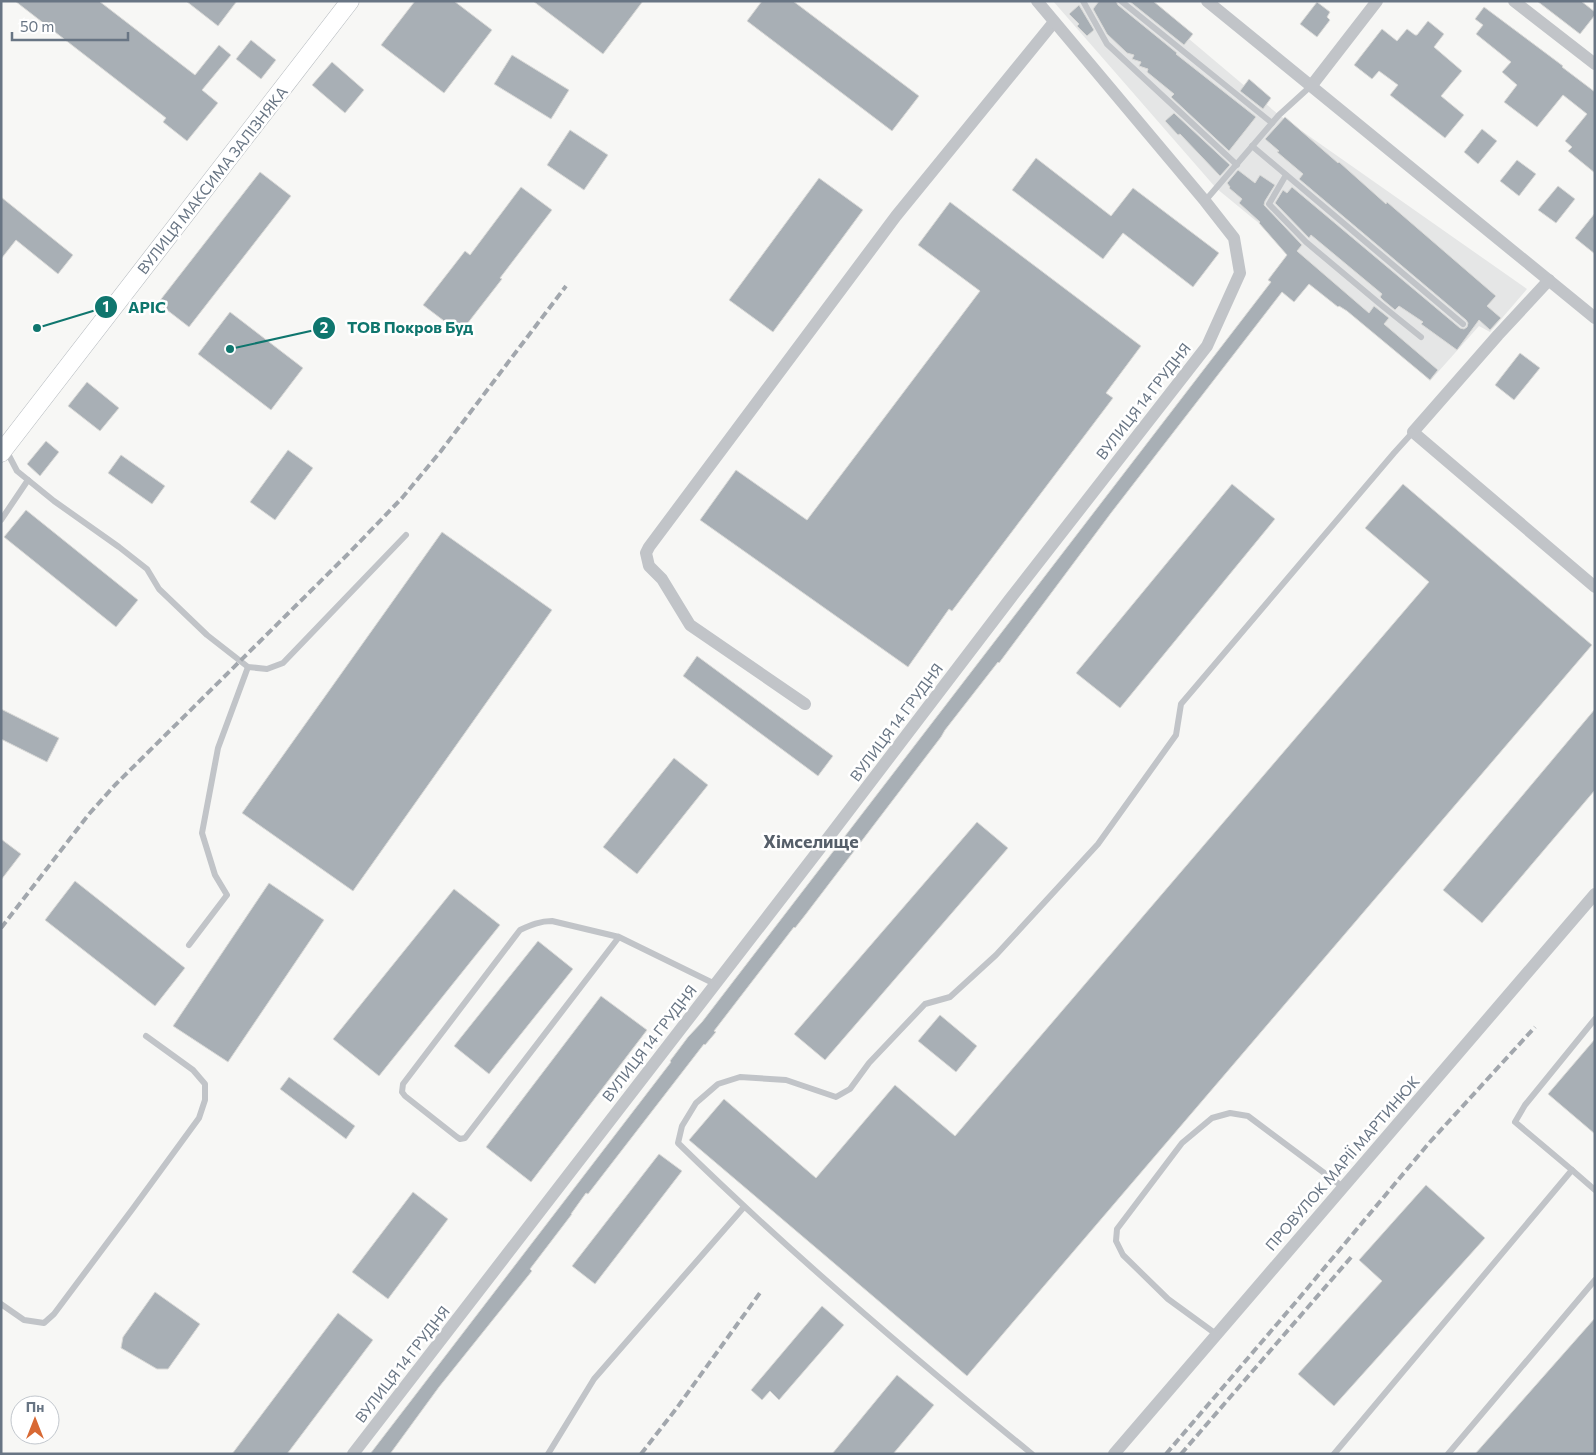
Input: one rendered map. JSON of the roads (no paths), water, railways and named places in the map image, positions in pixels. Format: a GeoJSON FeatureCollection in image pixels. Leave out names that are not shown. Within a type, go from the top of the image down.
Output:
{"type":"FeatureCollection","features":[{"type":"Feature","properties":{"kind":"street","name":"ВУЛИЦЯ МАКСИМА ЗАЛІЗНЯКА"},"geometry":{"type":"LineString","coordinates":[[3,451],[350,1]]}},
{"type":"Feature","properties":{"kind":"street","name":"ВУЛИЦЯ 14 ГРУДНЯ"},"geometry":{"type":"LineString","coordinates":[[353,1454],[1016,591],[1207,346],[1240,273],[1234,238],[1036,1]]}},
{"type":"Feature","properties":{"kind":"street"},"geometry":{"type":"LineString","coordinates":[[1208,1],[1595,318]]}},
{"type":"Feature","properties":{"kind":"street"},"geometry":{"type":"LineString","coordinates":[[1312,85],[1377,1]]}},
{"type":"Feature","properties":{"kind":"street"},"geometry":{"type":"LineString","coordinates":[[1514,1],[1595,64]]}},
{"type":"Feature","properties":{"kind":"street"},"geometry":{"type":"LineString","coordinates":[[805,704],[690,625],[662,579],[649,566],[646,553],[648,547],[896,216],[1054,22]]}},
{"type":"Feature","properties":{"kind":"street"},"geometry":{"type":"LineString","coordinates":[[1549,280],[1413,432],[1595,587]]}},
{"type":"Feature","properties":{"kind":"street","name":"ПРОВУЛОК МАРІЇ МАРТИНЮК"},"geometry":{"type":"LineString","coordinates":[[1114,1454],[1595,894]]}},
{"type":"Feature","properties":{"kind":"lane"},"geometry":{"type":"LineString","coordinates":[[1083,1],[1107,44],[1236,165]]}},
{"type":"Feature","properties":{"kind":"lane"},"geometry":{"type":"LineString","coordinates":[[1121,1],[1272,123]]}},
{"type":"Feature","properties":{"kind":"lane"},"geometry":{"type":"LineString","coordinates":[[1205,201],[1272,123],[1312,85]]}},
{"type":"Feature","properties":{"kind":"lane"},"geometry":{"type":"LineString","coordinates":[[1252,146],[1463,324]]}},
{"type":"Feature","properties":{"kind":"lane"},"geometry":{"type":"LineString","coordinates":[[1286,175],[1269,204],[1306,242],[1421,337]]}},
{"type":"Feature","properties":{"kind":"lane"},"geometry":{"type":"LineString","coordinates":[[1032,1454],[824,1279],[744,1207],[678,1143],[682,1126],[696,1103],[718,1084],[740,1077],[786,1080],[836,1097],[850,1089],[869,1063],[925,1004],[950,997],[996,955],[1098,844],[1176,735],[1181,704],[1413,432]]}},
{"type":"Feature","properties":{"kind":"lane"},"geometry":{"type":"LineString","coordinates":[[3,451],[18,471],[28,480],[147,569],[159,589],[207,635],[248,667],[267,669],[283,663],[406,536]]}},
{"type":"Feature","properties":{"kind":"lane"},"geometry":{"type":"LineString","coordinates":[[1,520],[28,480]]}},
{"type":"Feature","properties":{"kind":"lane"},"geometry":{"type":"LineString","coordinates":[[190,945],[227,896],[214,875],[202,834],[218,748],[248,667]]}},
{"type":"Feature","properties":{"kind":"lane"},"geometry":{"type":"LineString","coordinates":[[618,937],[465,1138],[457,1138],[402,1092],[403,1084],[520,930],[542,921],[552,921],[618,937],[715,984]]}},
{"type":"Feature","properties":{"kind":"lane"},"geometry":{"type":"LineString","coordinates":[[1595,1019],[1525,1105],[1515,1122],[1595,1190]]}},
{"type":"Feature","properties":{"kind":"lane"},"geometry":{"type":"LineString","coordinates":[[1,1304],[24,1320],[44,1323],[54,1314],[200,1118],[205,1100],[205,1084],[193,1070],[146,1036]]}},
{"type":"Feature","properties":{"kind":"lane"},"geometry":{"type":"LineString","coordinates":[[1216,1334],[1168,1298],[1138,1271],[1123,1255],[1116,1241],[1117,1229],[1182,1143],[1212,1118],[1230,1113],[1248,1116],[1343,1187]]}},
{"type":"Feature","properties":{"kind":"lane"},"geometry":{"type":"LineString","coordinates":[[1334,1454],[1572,1170]]}},
{"type":"Feature","properties":{"kind":"lane"},"geometry":{"type":"LineString","coordinates":[[548,1454],[594,1379],[744,1207]]}},
{"type":"Feature","properties":{"kind":"lane"},"geometry":{"type":"LineString","coordinates":[[1448,1454],[1595,1280]]}},
{"type":"Feature","properties":{"kind":"railway"},"geometry":{"type":"LineString","coordinates":[[1,928],[89,814],[115,785],[402,498],[441,451],[566,286]]}},
{"type":"Feature","properties":{"kind":"railway"},"geometry":{"type":"LineString","coordinates":[[1166,1454],[1429,1143],[1535,1027]]}},
{"type":"Feature","properties":{"kind":"railway"},"geometry":{"type":"LineString","coordinates":[[1181,1454],[1353,1255]]}},
{"type":"Feature","properties":{"kind":"railway"},"geometry":{"type":"LineString","coordinates":[[641,1454],[762,1290]]}},
{"type":"Feature","properties":{"kind":"place","name":"АРІС"},"geometry":{"type":"Point","coordinates":[37,328]}},
{"type":"Feature","properties":{"kind":"place","name":"ТОВ Покров Буд"},"geometry":{"type":"Point","coordinates":[230,349]}},
{"type":"Feature","properties":{"kind":"district","name":"Хімселище"},"geometry":{"type":"Point","coordinates":[811,841]}}]}
